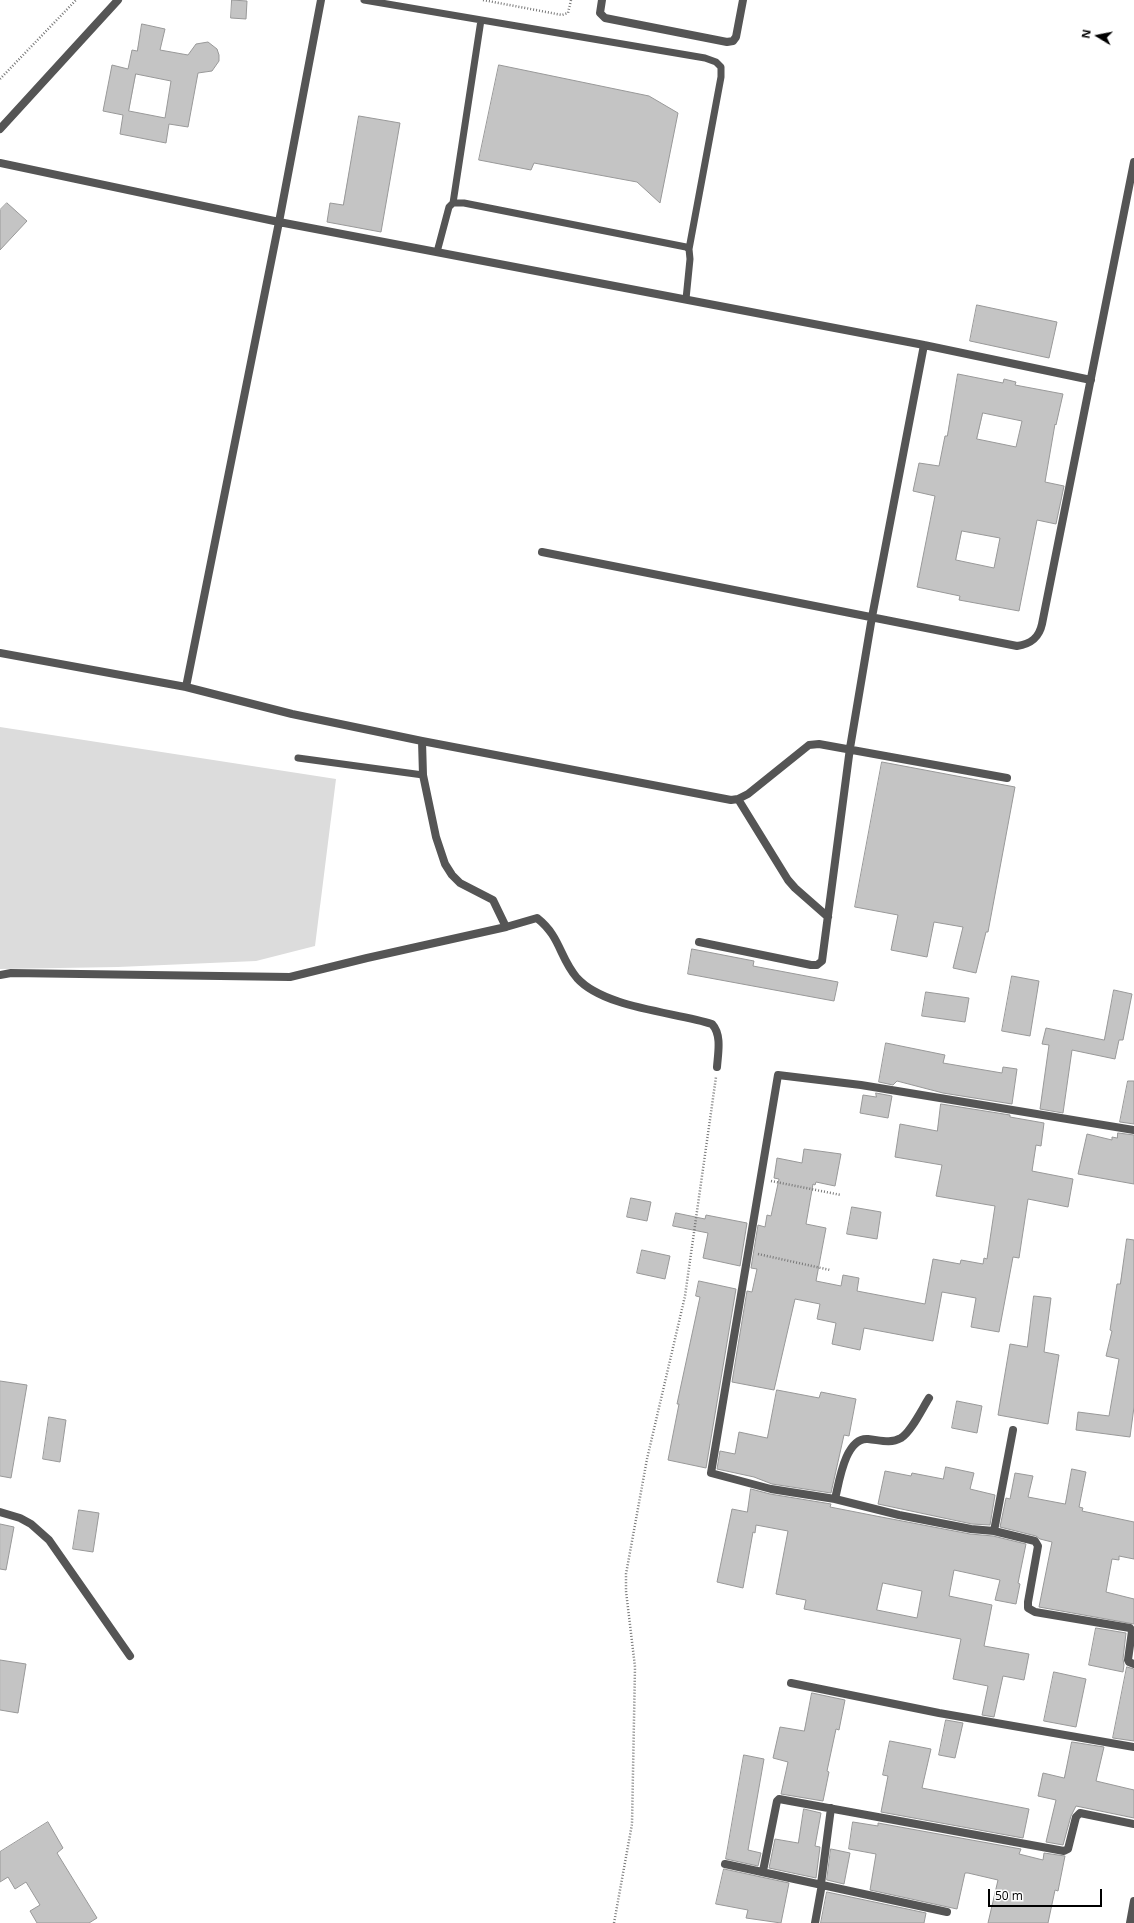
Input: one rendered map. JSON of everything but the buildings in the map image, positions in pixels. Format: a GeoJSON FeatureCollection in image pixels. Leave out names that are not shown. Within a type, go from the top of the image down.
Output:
{"type":"FeatureCollection","features":[{"type":"Feature","properties":{"kind":"street"},"geometry":{"type":"LineString","coordinates":[[0,129],[118,0]]}},
{"type":"Feature","properties":{"kind":"street"},"geometry":{"type":"LineString","coordinates":[[186,687],[280,222],[321,0]]}},
{"type":"Feature","properties":{"kind":"street"},"geometry":{"type":"LineString","coordinates":[[602,0],[600,13],[605,18],[727,42],[733,41],[736,37],[743,0]]}},
{"type":"Feature","properties":{"kind":"street"},"geometry":{"type":"LineString","coordinates":[[542,552],[1017,646],[1026,645],[1036,638],[1042,624],[1134,162]]}},
{"type":"Feature","properties":{"kind":"street"},"geometry":{"type":"LineString","coordinates":[[0,163],[280,222],[924,345],[1091,380]]}},
{"type":"Feature","properties":{"kind":"street"},"geometry":{"type":"LineString","coordinates":[[699,942],[800,964],[817,965],[822,961],[824,955],[850,748],[872,617],[924,345]]}},
{"type":"Feature","properties":{"kind":"street"},"geometry":{"type":"LineString","coordinates":[[0,653],[186,687],[292,714],[422,741],[731,800],[738,799],[748,794],[809,746],[819,744],[850,748],[1007,778]]}},
{"type":"Feature","properties":{"kind":"street"},"geometry":{"type":"LineString","coordinates":[[422,741],[423,775],[436,837],[446,864],[452,875],[460,883],[493,900],[506,926]]}},
{"type":"Feature","properties":{"kind":"street"},"geometry":{"type":"LineString","coordinates":[[738,799],[788,880],[828,917]]}},
{"type":"Feature","properties":{"kind":"street"},"geometry":{"type":"LineString","coordinates":[[0,975],[11,973],[290,977],[537,918],[550,930],[577,978],[601,995],[617,1001],[712,1024],[717,1031],[719,1039],[717,1067]]}},
{"type":"Feature","properties":{"kind":"street"},"geometry":{"type":"LineString","coordinates":[[1134,1130],[861,1085],[780,1074],[778,1075],[711,1473],[771,1489],[835,1499],[899,1515],[971,1529],[994,1530],[1036,1541],[1038,1543],[1028,1608],[1035,1612],[1130,1628],[1132,1631],[1128,1660],[1134,1664]]}},
{"type":"Feature","properties":{"kind":"street"},"geometry":{"type":"LineString","coordinates":[[835,1499],[845,1461],[853,1446],[866,1439],[886,1442],[894,1441],[902,1437],[929,1398]]}},
{"type":"Feature","properties":{"kind":"street"},"geometry":{"type":"LineString","coordinates":[[994,1530],[1013,1430]]}},
{"type":"Feature","properties":{"kind":"street"},"geometry":{"type":"LineString","coordinates":[[0,1512],[25,1521],[49,1540],[130,1656]]}},
{"type":"Feature","properties":{"kind":"street"},"geometry":{"type":"LineString","coordinates":[[791,1683],[939,1713],[1134,1747]]}},
{"type":"Feature","properties":{"kind":"street"},"geometry":{"type":"LineString","coordinates":[[763,1871],[778,1800],[831,1808],[1064,1851],[1068,1849],[1076,1817],[1080,1813],[1134,1824]]}},
{"type":"Feature","properties":{"kind":"street"},"geometry":{"type":"LineString","coordinates":[[815,1923],[831,1808]]}},
{"type":"Feature","properties":{"kind":"street"},"geometry":{"type":"LineString","coordinates":[[725,1864],[947,1912]]}},
{"type":"Feature","properties":{"kind":"street"},"geometry":{"type":"LineString","coordinates":[[1130,1923],[1134,1901]]}},
{"type":"Feature","properties":{"kind":"lane"},"geometry":{"type":"LineString","coordinates":[[364,0],[705,58],[716,62],[721,67],[721,77],[689,248],[690,259],[686,299]]}},
{"type":"Feature","properties":{"kind":"lane"},"geometry":{"type":"LineString","coordinates":[[437,252],[446,215],[453,203],[480,20]]}},
{"type":"Feature","properties":{"kind":"lane"},"geometry":{"type":"LineString","coordinates":[[453,203],[464,203],[689,248]]}},
{"type":"Feature","properties":{"kind":"lane"},"geometry":{"type":"LineString","coordinates":[[298,758],[423,775]]}},
{"type":"Feature","properties":{"kind":"path"},"geometry":{"type":"LineString","coordinates":[[0,78],[76,0]]}},
{"type":"Feature","properties":{"kind":"path"},"geometry":{"type":"LineString","coordinates":[[483,0],[562,15],[568,13],[571,0]]}},
{"type":"Feature","properties":{"kind":"path"},"geometry":{"type":"LineString","coordinates":[[614,1923],[632,1824],[635,1668],[626,1591],[626,1574],[647,1459],[684,1296],[717,1067]]}},
{"type":"Feature","properties":{"kind":"path"},"geometry":{"type":"LineString","coordinates":[[761,1179],[841,1195]]}},
{"type":"Feature","properties":{"kind":"path"},"geometry":{"type":"LineString","coordinates":[[748,1252],[830,1270]]}},
{"type":"Feature","properties":{"kind":"shaded area"},"geometry":{"type":"Polygon","coordinates":[[[0,727],[336,779],[315,946],[256,961],[118,967],[0,969],[0,727]]]}}]}
